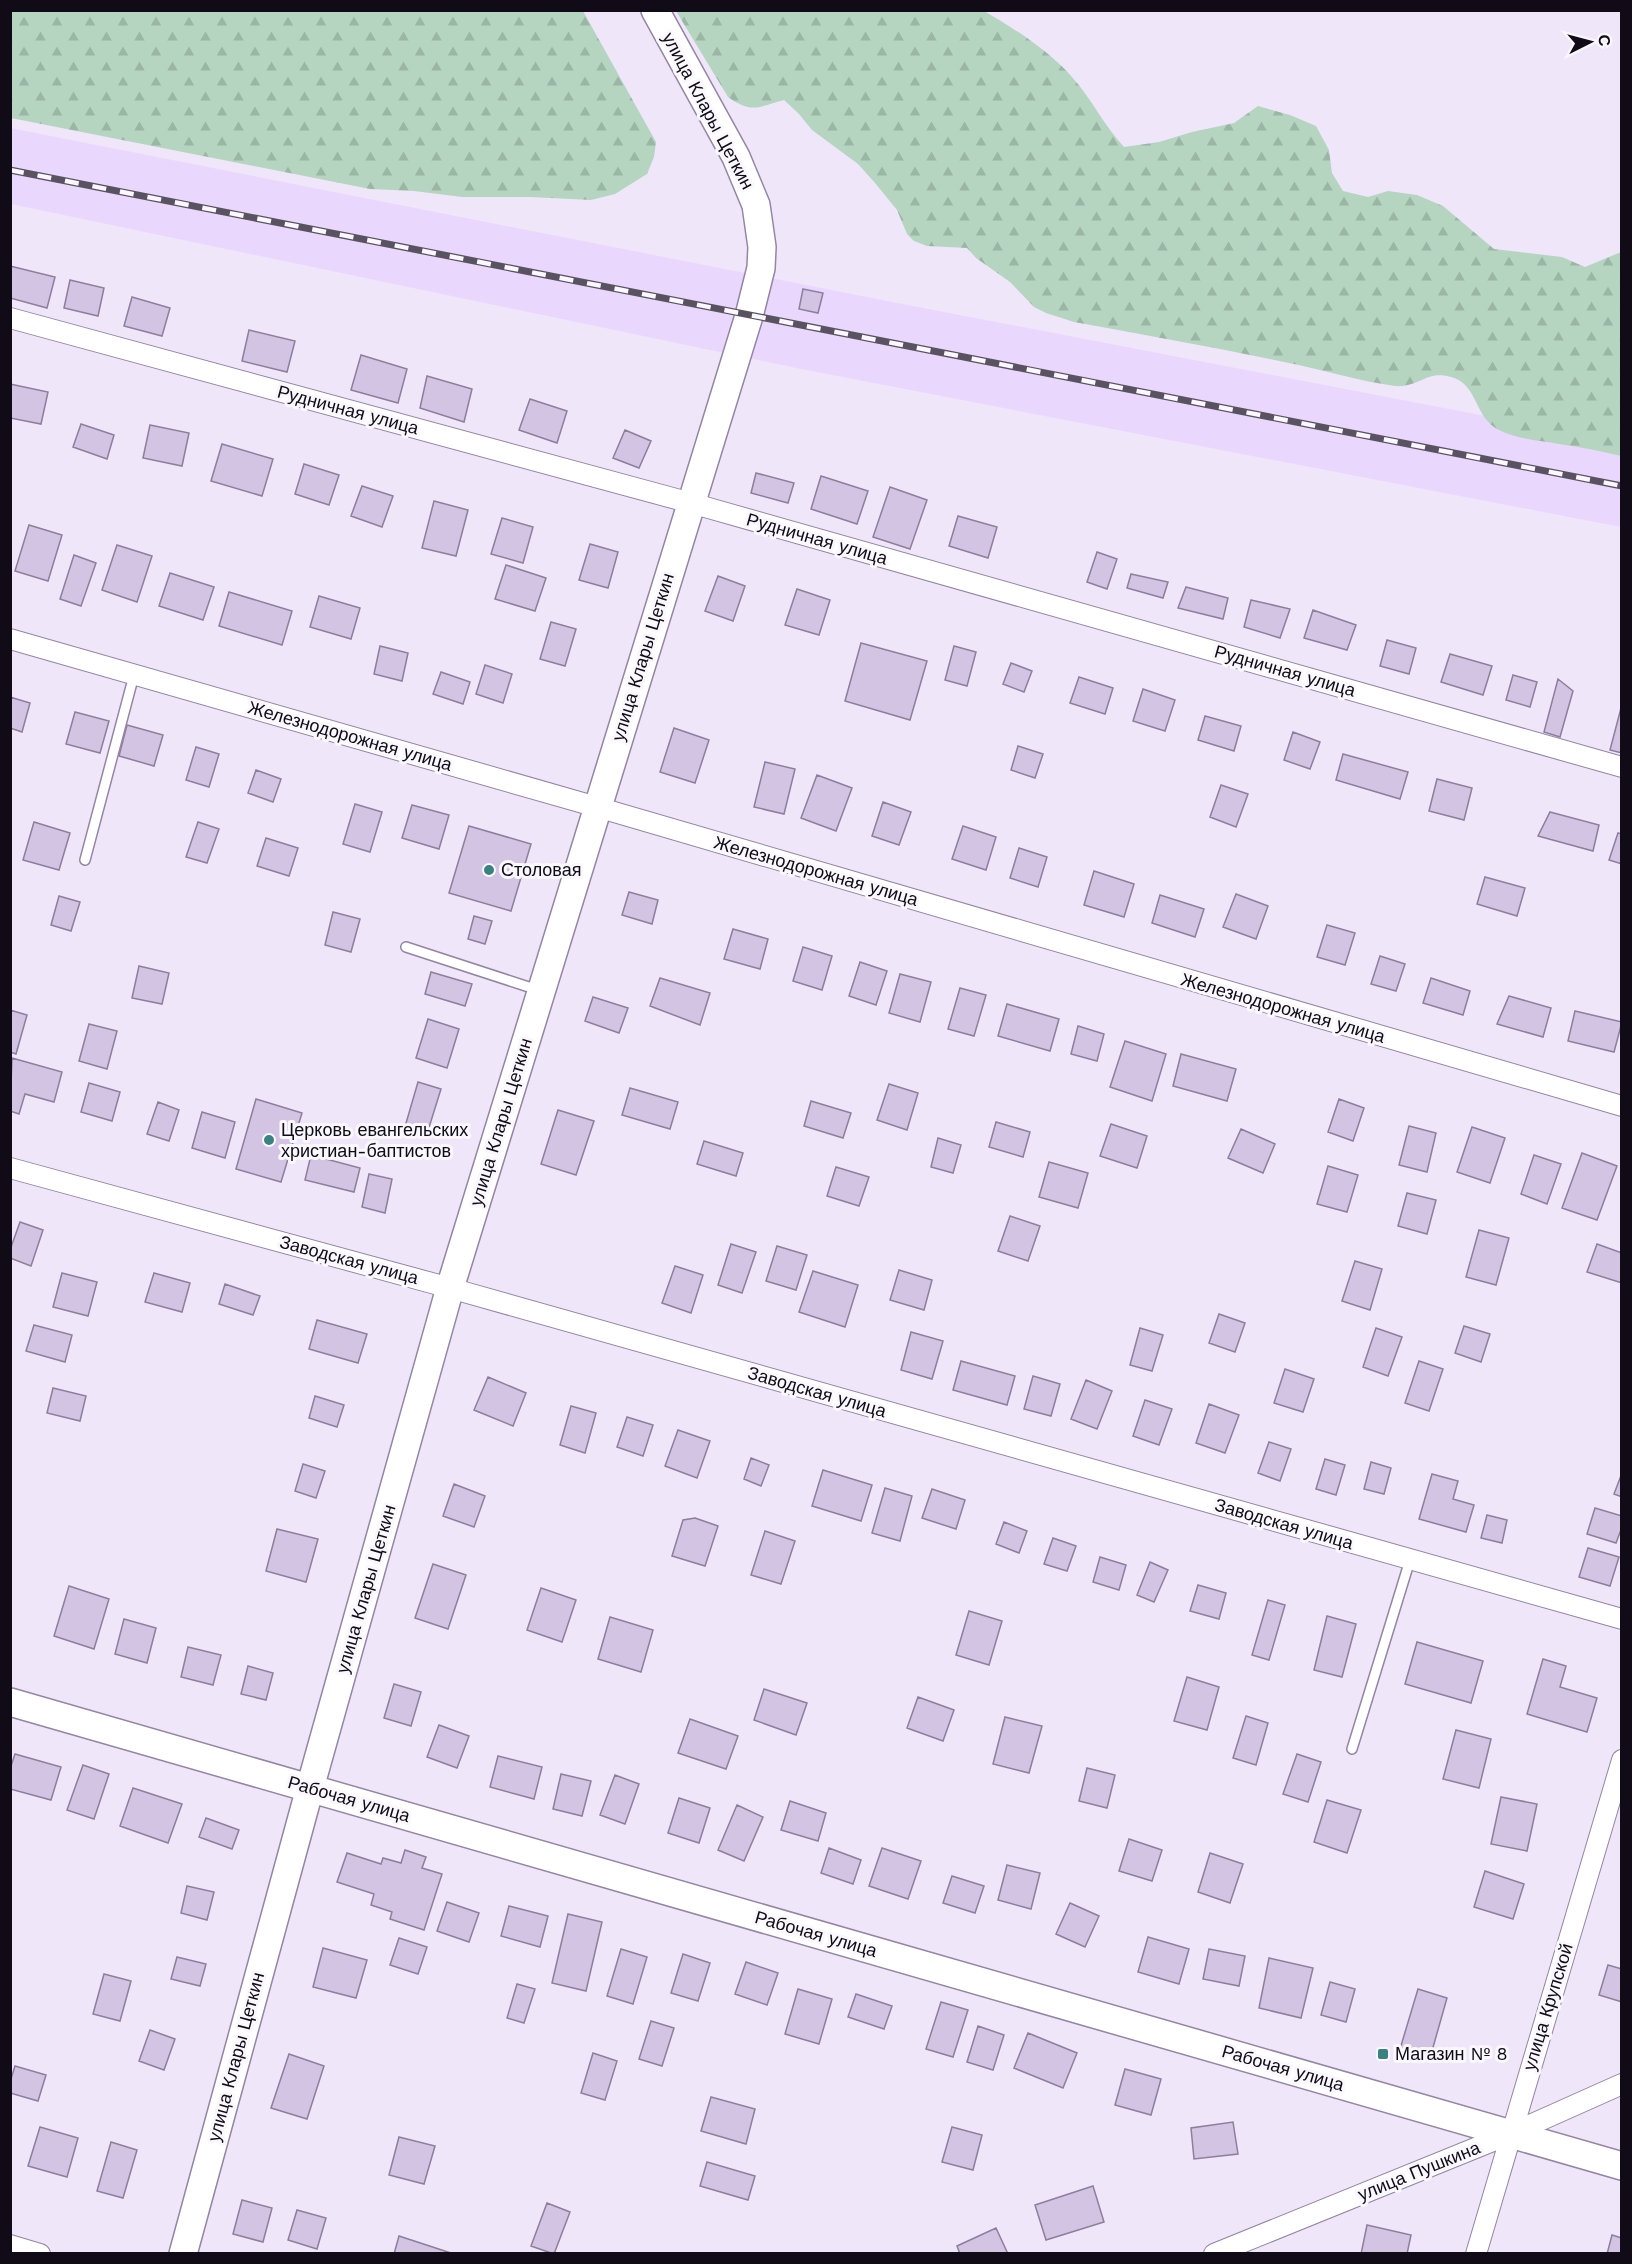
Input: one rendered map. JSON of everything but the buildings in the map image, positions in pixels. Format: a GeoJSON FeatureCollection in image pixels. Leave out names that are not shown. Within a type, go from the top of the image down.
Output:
{"type":"FeatureCollection","features":[{"type":"Feature","properties":{"kind":"street","name":"улица Клары Цеткин"},"geometry":{"type":"LineString","coordinates":[[183,2253],[450,1288],[749,316],[761,268],[762,247],[756,205],[749,183],[655,10]]}},
{"type":"Feature","properties":{"kind":"street","name":"Рудничная улица"},"geometry":{"type":"LineString","coordinates":[[10,318],[691,503],[1622,767]]}},
{"type":"Feature","properties":{"kind":"street","name":"Железнодорожная улица"},"geometry":{"type":"LineString","coordinates":[[10,639],[597,807],[1622,1106]]}},
{"type":"Feature","properties":{"kind":"street","name":"Заводская улица"},"geometry":{"type":"LineString","coordinates":[[10,1168],[450,1288],[1622,1619]]}},
{"type":"Feature","properties":{"kind":"street","name":"Рабочая улица"},"geometry":{"type":"LineString","coordinates":[[10,1702],[1622,2166]]}},
{"type":"Feature","properties":{"kind":"street","name":"улица Крупской"},"geometry":{"type":"LineString","coordinates":[[1476,2253],[1622,1760]]}},
{"type":"Feature","properties":{"kind":"street","name":"улица Пушкина"},"geometry":{"type":"LineString","coordinates":[[1214,2253],[1510,2134],[1622,2084]]}},
{"type":"Feature","properties":{"kind":"street"},"geometry":{"type":"LineString","coordinates":[[10,2245],[40,2253]]}},
{"type":"Feature","properties":{"kind":"lane"},"geometry":{"type":"LineString","coordinates":[[85,860],[134,675]]}},
{"type":"Feature","properties":{"kind":"lane"},"geometry":{"type":"LineString","coordinates":[[406,947],[541,991]]}},
{"type":"Feature","properties":{"kind":"lane"},"geometry":{"type":"LineString","coordinates":[[1352,1749],[1410,1560]]}},
{"type":"Feature","properties":{"kind":"shaded area"},"geometry":{"type":"Polygon","coordinates":[[[10,128],[892,302],[1621,442],[1621,527],[801,369],[11,204],[10,128]]]}},
{"type":"Feature","properties":{"kind":"green space"},"geometry":{"type":"Polygon","coordinates":[[[10,11],[583,11],[656,142],[654,157],[647,174],[615,194],[591,200],[462,197],[414,191],[370,189],[11,118],[10,11]]]}},
{"type":"Feature","properties":{"kind":"green space"},"geometry":{"type":"Polygon","coordinates":[[[676,11],[984,11],[1031,41],[1063,67],[1079,85],[1124,147],[1159,142],[1234,123],[1258,106],[1290,115],[1316,126],[1329,150],[1332,173],[1343,191],[1368,197],[1388,191],[1417,195],[1443,206],[1494,249],[1562,257],[1585,267],[1621,252],[1621,456],[1525,438],[1501,431],[1487,421],[1466,386],[1451,377],[1442,375],[1428,377],[1404,386],[1381,384],[1205,346],[1074,322],[1046,313],[1034,307],[1010,282],[976,258],[967,248],[927,246],[914,241],[907,234],[897,210],[858,164],[812,130],[784,100],[755,108],[743,106],[728,97],[676,11]]]}},
{"type":"Feature","properties":{"kind":"railway"},"geometry":{"type":"LineString","coordinates":[[10,170],[1622,486]]}},
{"type":"Feature","properties":{"kind":"place","name":"Столовая"},"geometry":{"type":"Point","coordinates":[489,870]}},
{"type":"Feature","properties":{"kind":"place","name":"Церковь евангельских христиан-баптистов"},"geometry":{"type":"Point","coordinates":[269,1140]}},
{"type":"Feature","properties":{"kind":"place","name":"Магазин № 8"},"geometry":{"type":"Point","coordinates":[1383,2054]}}]}
